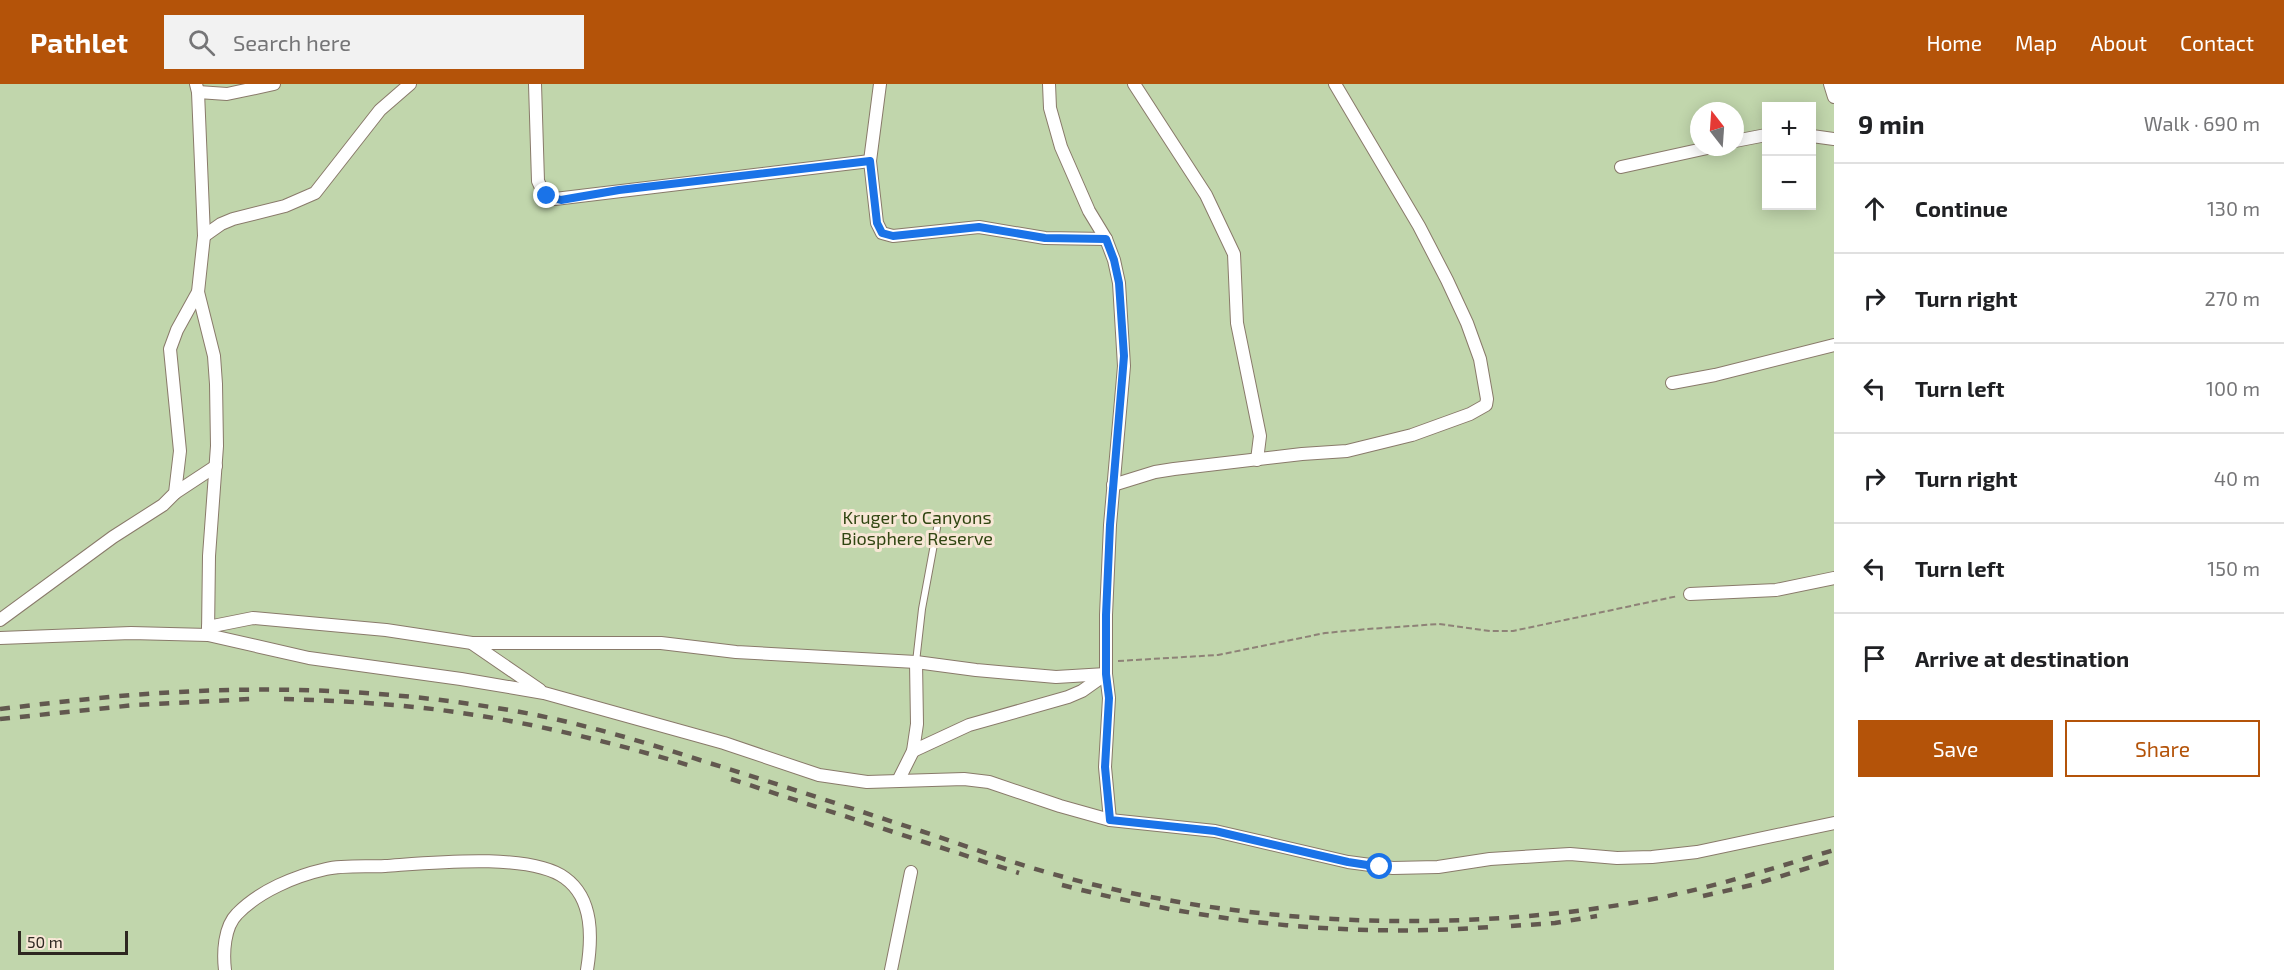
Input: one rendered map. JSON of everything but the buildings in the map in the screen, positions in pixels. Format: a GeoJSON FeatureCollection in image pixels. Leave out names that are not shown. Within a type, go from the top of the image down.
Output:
{"type":"FeatureCollection","features":[{"type":"Feature","properties":{"kind":"street"},"geometry":{"type":"LineString","coordinates":[[208,631],[208,567],[216,466],[216,384],[214,356],[198,292],[204,236],[197,88],[227,94],[274,84]]}},
{"type":"Feature","properties":{"kind":"street"},"geometry":{"type":"LineString","coordinates":[[204,236],[233,219],[285,206],[315,193],[380,110],[410,84]]}},
{"type":"Feature","properties":{"kind":"street"},"geometry":{"type":"LineString","coordinates":[[535,84],[538,181],[543,192],[555,199],[870,161]]}},
{"type":"Feature","properties":{"kind":"street"},"geometry":{"type":"LineString","coordinates":[[880,84],[870,161],[877,223],[880,231],[887,235],[904,236],[979,227],[1038,238],[1106,239]]}},
{"type":"Feature","properties":{"kind":"street"},"geometry":{"type":"LineString","coordinates":[[1049,84],[1050,108],[1067,165],[1089,212],[1106,239],[1119,283],[1124,356],[1113,485],[1106,615],[1106,668],[1109,698],[1105,778],[1110,820]]}},
{"type":"Feature","properties":{"kind":"street"},"geometry":{"type":"LineString","coordinates":[[1134,84],[1206,195],[1234,254],[1237,322],[1260,436],[1257,460]]}},
{"type":"Feature","properties":{"kind":"street"},"geometry":{"type":"LineString","coordinates":[[1113,485],[1165,471],[1347,452],[1412,435],[1480,410],[1487,402],[1480,359],[1467,323],[1447,280],[1419,226],[1335,84]]}},
{"type":"Feature","properties":{"kind":"street"},"geometry":{"type":"LineString","coordinates":[[1830,84],[1834,97]]}},
{"type":"Feature","properties":{"kind":"street"},"geometry":{"type":"LineString","coordinates":[[1744,139],[1762,136]]}},
{"type":"Feature","properties":{"kind":"street"},"geometry":{"type":"LineString","coordinates":[[1816,137],[1834,139]]}},
{"type":"Feature","properties":{"kind":"street"},"geometry":{"type":"LineString","coordinates":[[1621,167],[1690,152]]}},
{"type":"Feature","properties":{"kind":"street"},"geometry":{"type":"LineString","coordinates":[[176,493],[180,451],[170,349],[177,330],[198,292]]}},
{"type":"Feature","properties":{"kind":"street"},"geometry":{"type":"LineString","coordinates":[[1672,383],[1715,375],[1834,345]]}},
{"type":"Feature","properties":{"kind":"street"},"geometry":{"type":"LineString","coordinates":[[0,620],[113,537],[163,505],[176,493],[216,466]]}},
{"type":"Feature","properties":{"kind":"street"},"geometry":{"type":"LineString","coordinates":[[1690,594],[1776,590],[1834,578]]}},
{"type":"Feature","properties":{"kind":"street"},"geometry":{"type":"LineString","coordinates":[[0,638],[208,631],[254,618],[386,630],[472,643],[661,643],[736,652],[916,662],[1056,677],[1106,668]]}},
{"type":"Feature","properties":{"kind":"street"},"geometry":{"type":"LineString","coordinates":[[208,631],[309,658],[544,693],[680,730],[848,781],[964,779],[990,782],[1059,806],[1110,820],[1215,831],[1348,862],[1393,868],[1438,867],[1490,859],[1570,854],[1617,858],[1652,857],[1697,852],[1834,823]]}},
{"type":"Feature","properties":{"kind":"street"},"geometry":{"type":"LineString","coordinates":[[472,643],[544,693]]}},
{"type":"Feature","properties":{"kind":"street"},"geometry":{"type":"LineString","coordinates":[[899,780],[913,752],[917,714],[916,662]]}},
{"type":"Feature","properties":{"kind":"street"},"geometry":{"type":"LineString","coordinates":[[913,752],[969,725],[1082,692],[1106,668]]}},
{"type":"Feature","properties":{"kind":"street"},"geometry":{"type":"LineString","coordinates":[[225,970],[227,933],[235,915],[250,902],[290,880],[327,869],[449,862],[512,862],[544,868],[564,877],[576,888],[590,920],[591,936],[586,970]]}},
{"type":"Feature","properties":{"kind":"street"},"geometry":{"type":"LineString","coordinates":[[891,970],[911,872]]}},
{"type":"Feature","properties":{"kind":"lane"},"geometry":{"type":"LineString","coordinates":[[916,662],[922,609],[937,528]]}},
{"type":"Feature","properties":{"kind":"path"},"geometry":{"type":"LineString","coordinates":[[1106,668],[1218,655],[1325,633],[1380,628],[1439,624],[1490,631],[1513,631],[1690,594]]}},
{"type":"Feature","properties":{"kind":"green space","name":"Kruger to Canyons Biosphere Reserve"},"geometry":{"type":"Polygon","coordinates":[[[0,84],[1834,84],[1834,970],[0,970],[0,84]]]}},
{"type":"Feature","properties":{"kind":"railway"},"geometry":{"type":"LineString","coordinates":[[0,709],[133,695],[218,690],[338,691],[418,697],[497,708],[576,724],[655,746],[1046,872],[1118,890],[1191,904],[1267,914],[1343,920],[1420,921],[1570,912],[1691,891],[1834,850]]}},
{"type":"Feature","properties":{"kind":"railway"},"geometry":{"type":"LineString","coordinates":[[0,719],[135,705],[251,699]]}},
{"type":"Feature","properties":{"kind":"railway"},"geometry":{"type":"LineString","coordinates":[[284,699],[395,705],[490,717],[576,735],[688,765]]}},
{"type":"Feature","properties":{"kind":"railway"},"geometry":{"type":"LineString","coordinates":[[731,779],[1019,873]]}},
{"type":"Feature","properties":{"kind":"railway"},"geometry":{"type":"LineString","coordinates":[[1703,896],[1752,885],[1834,860]]}},
{"type":"Feature","properties":{"kind":"railway"},"geometry":{"type":"LineString","coordinates":[[1062,885],[1168,909],[1274,924],[1382,930],[1490,927]]}},
{"type":"Feature","properties":{"kind":"railway"},"geometry":{"type":"LineString","coordinates":[[1511,926],[1555,923],[1597,916]]}},
{"type":"Feature","properties":{"kind":"route"},"geometry":{"type":"LineString","coordinates":[[547,196],[561,200],[619,190],[870,161],[877,223],[880,231],[887,235],[904,236],[979,227],[1059,240],[1106,239],[1119,283],[1124,343],[1110,525],[1106,615],[1106,674],[1109,698],[1105,767],[1110,820],[1168,828],[1215,831],[1348,862],[1380,867]]}}]}
